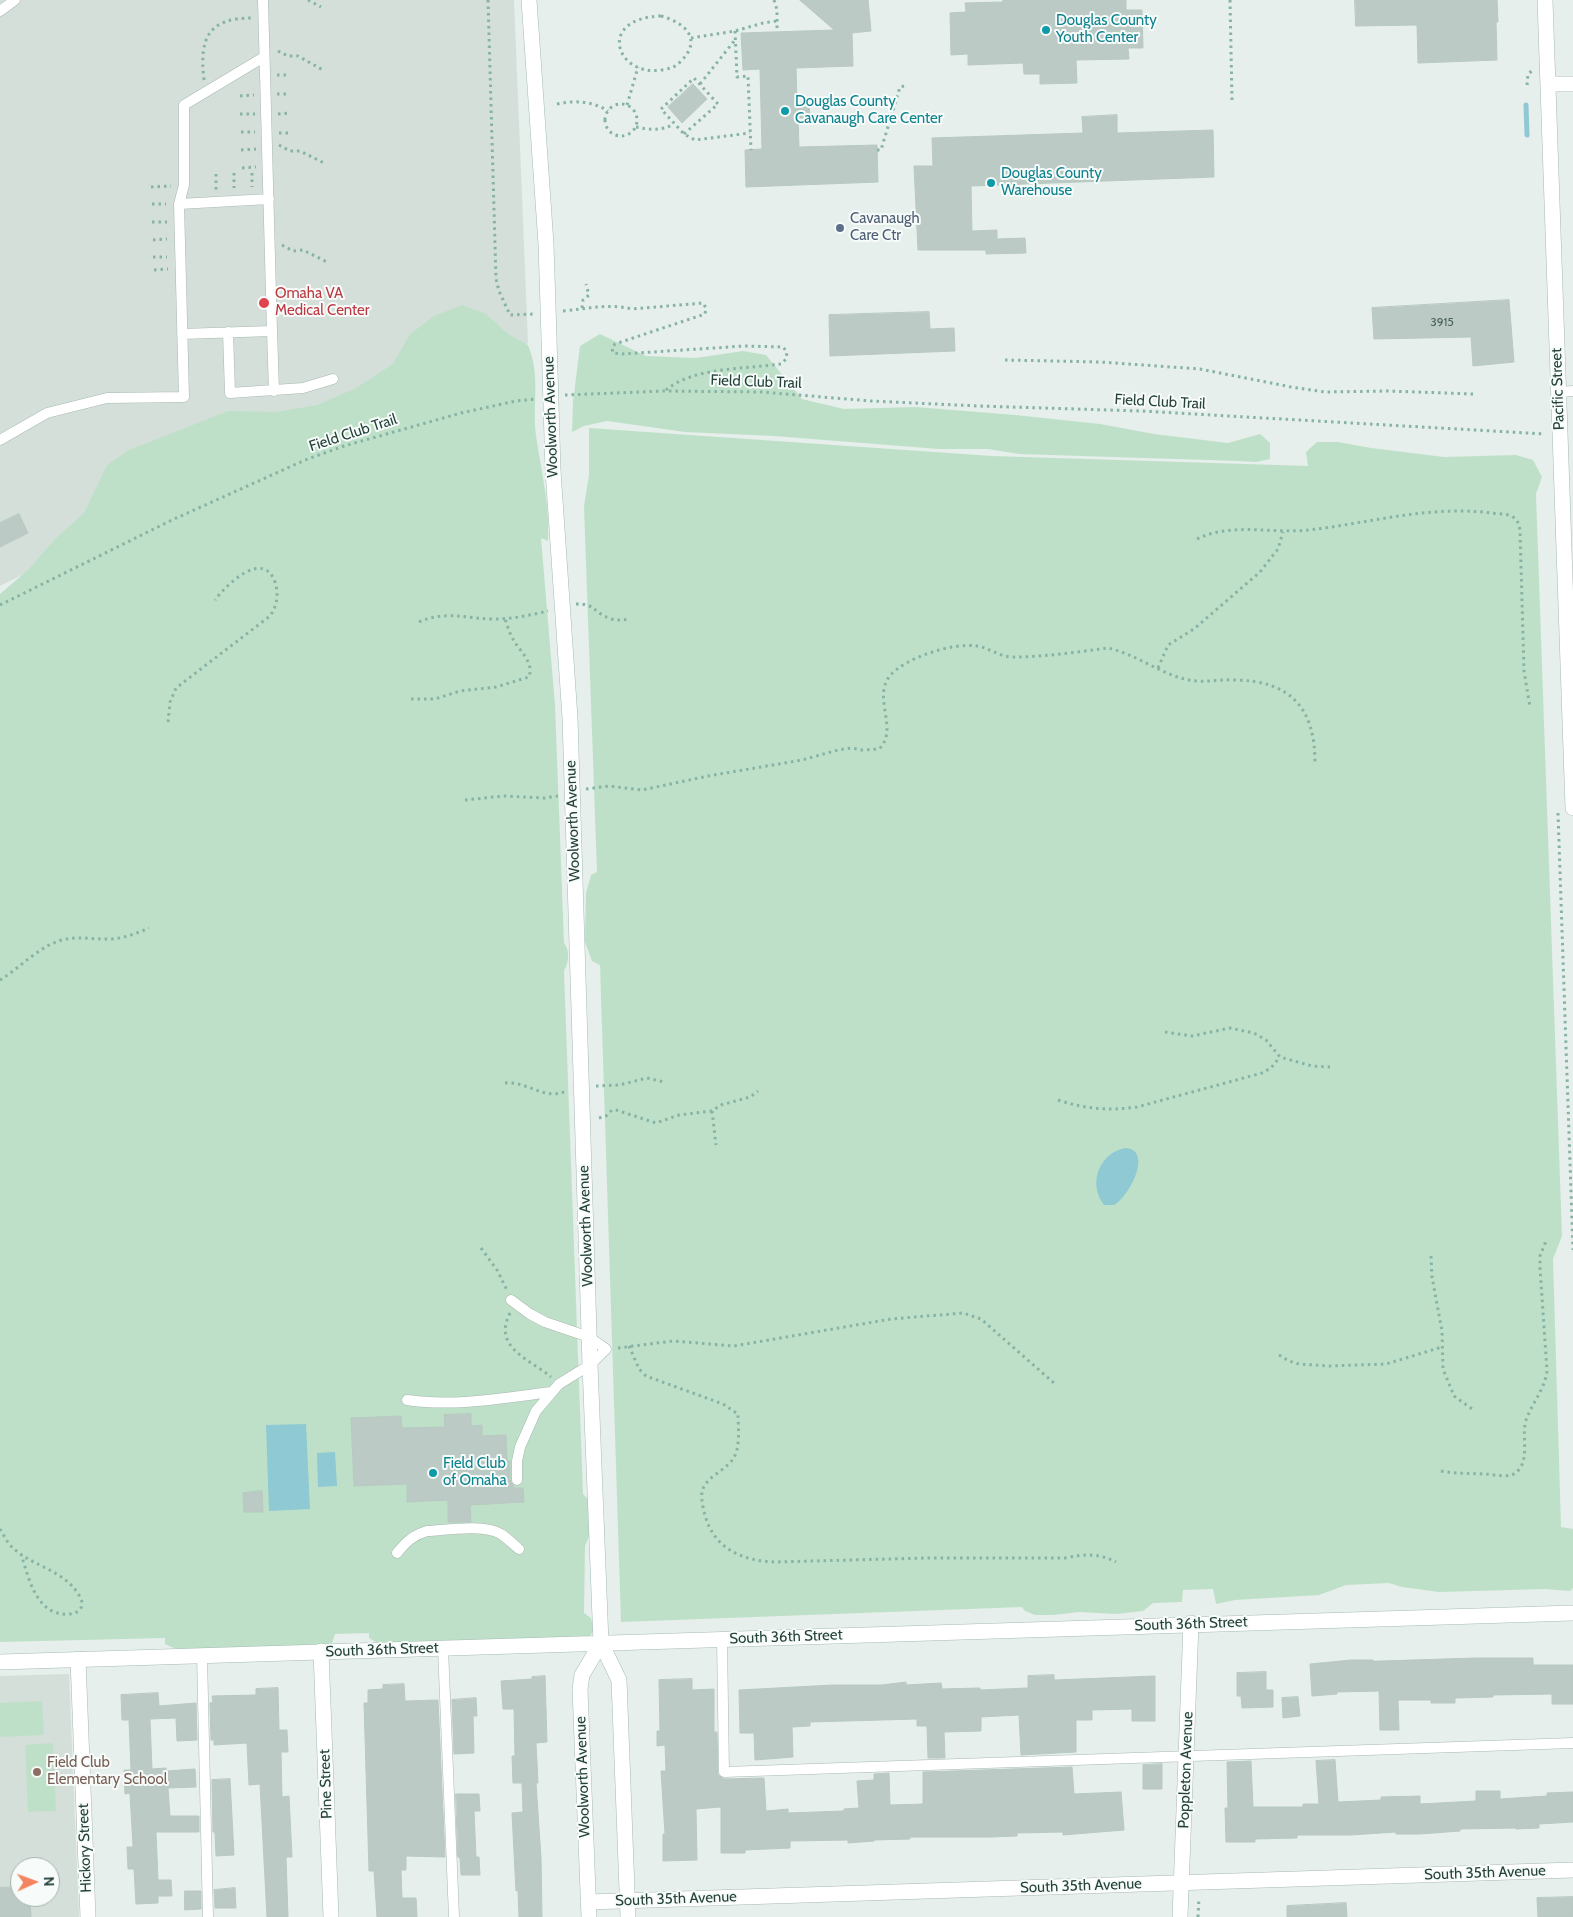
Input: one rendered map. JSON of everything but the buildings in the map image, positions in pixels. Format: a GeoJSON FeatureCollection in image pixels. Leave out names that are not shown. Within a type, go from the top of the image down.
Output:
{"type":"FeatureCollection","features":[{"type":"Feature","properties":{"kind":"street","name":"Woolworth Avenue"},"geometry":{"type":"LineString","coordinates":[[529,0],[546,244],[552,471],[570,708],[589,1337],[601,1643],[620,1680],[628,1917]]}},
{"type":"Feature","properties":{"kind":"street","name":"Pacific Street"},"geometry":{"type":"LineString","coordinates":[[1544,0],[1566,392],[1571,698],[1565,809]]}},
{"type":"Feature","properties":{"kind":"street"},"geometry":{"type":"LineString","coordinates":[[1548,84],[1573,84]]}},
{"type":"Feature","properties":{"kind":"street","name":"South 36th Street"},"geometry":{"type":"LineString","coordinates":[[0,1662],[1573,1612]]}},
{"type":"Feature","properties":{"kind":"street","name":"Poppleton Avenue"},"geometry":{"type":"LineString","coordinates":[[1180,1917],[1191,1624]]}},
{"type":"Feature","properties":{"kind":"street","name":"Woolworth Avenue"},"geometry":{"type":"LineString","coordinates":[[588,1910],[580,1689],[582,1675],[601,1643]]}},
{"type":"Feature","properties":{"kind":"street","name":"Pine Street"},"geometry":{"type":"LineString","coordinates":[[321,1651],[331,1917]]}},
{"type":"Feature","properties":{"kind":"street","name":"Hickory Street"},"geometry":{"type":"LineString","coordinates":[[78,1659],[88,1917]]}},
{"type":"Feature","properties":{"kind":"street","name":"South 35th Avenue"},"geometry":{"type":"LineString","coordinates":[[588,1910],[628,1901],[1573,1870]]}},
{"type":"Feature","properties":{"kind":"lane"},"geometry":{"type":"LineString","coordinates":[[263,0],[274,391]]}},
{"type":"Feature","properties":{"kind":"lane"},"geometry":{"type":"LineString","coordinates":[[0,440],[47,413],[107,398],[184,397],[179,204],[184,185],[184,105],[264,57]]}},
{"type":"Feature","properties":{"kind":"lane"},"geometry":{"type":"LineString","coordinates":[[179,204],[269,199]]}},
{"type":"Feature","properties":{"kind":"lane"},"geometry":{"type":"LineString","coordinates":[[182,334],[272,331]]}},
{"type":"Feature","properties":{"kind":"lane"},"geometry":{"type":"LineString","coordinates":[[228,332],[230,394],[303,388],[333,379]]}},
{"type":"Feature","properties":{"kind":"lane"},"geometry":{"type":"LineString","coordinates":[[512,1300],[545,1322],[589,1337],[606,1349],[590,1365],[559,1384],[536,1411],[525,1432],[517,1461],[517,1480]]}},
{"type":"Feature","properties":{"kind":"lane"},"geometry":{"type":"LineString","coordinates":[[407,1400],[425,1403],[492,1400],[551,1392]]}},
{"type":"Feature","properties":{"kind":"lane"},"geometry":{"type":"LineString","coordinates":[[397,1553],[407,1541],[427,1531],[490,1530],[500,1534],[519,1549]]}},
{"type":"Feature","properties":{"kind":"lane"},"geometry":{"type":"LineString","coordinates":[[722,1639],[724,1772],[1573,1743]]}},
{"type":"Feature","properties":{"kind":"lane"},"geometry":{"type":"LineString","coordinates":[[444,1648],[454,1917]]}},
{"type":"Feature","properties":{"kind":"lane"},"geometry":{"type":"LineString","coordinates":[[202,1655],[208,1917]]}},
{"type":"Feature","properties":{"kind":"path"},"geometry":{"type":"LineString","coordinates":[[308,0],[321,7]]}},
{"type":"Feature","properties":{"kind":"path"},"geometry":{"type":"LineString","coordinates":[[488,0],[496,279],[499,291],[510,315],[538,314]]}},
{"type":"Feature","properties":{"kind":"path"},"geometry":{"type":"LineString","coordinates":[[774,0],[777,10],[777,32]]}},
{"type":"Feature","properties":{"kind":"path"},"geometry":{"type":"LineString","coordinates":[[1230,0],[1232,101]]}},
{"type":"Feature","properties":{"kind":"path"},"geometry":{"type":"LineString","coordinates":[[661,16],[671,19],[688,30],[691,38],[688,51],[684,59],[677,65],[658,71],[638,68],[623,55],[619,47],[621,32],[629,24],[640,18],[661,16]]}},
{"type":"Feature","properties":{"kind":"path"},"geometry":{"type":"LineString","coordinates":[[205,82],[202,54],[205,40],[210,31],[224,21],[253,18]]}},
{"type":"Feature","properties":{"kind":"path"},"geometry":{"type":"LineString","coordinates":[[691,38],[735,31],[777,21]]}},
{"type":"Feature","properties":{"kind":"path"},"geometry":{"type":"LineString","coordinates":[[735,31],[737,77],[748,76],[751,150]]}},
{"type":"Feature","properties":{"kind":"path"},"geometry":{"type":"LineString","coordinates":[[700,84],[735,39]]}},
{"type":"Feature","properties":{"kind":"path"},"geometry":{"type":"LineString","coordinates":[[264,43],[288,56],[298,56],[323,70]]}},
{"type":"Feature","properties":{"kind":"path"},"geometry":{"type":"LineString","coordinates":[[627,105],[638,68]]}},
{"type":"Feature","properties":{"kind":"path"},"geometry":{"type":"LineString","coordinates":[[684,134],[718,104],[694,78],[661,109],[684,134],[695,140],[750,133]]}},
{"type":"Feature","properties":{"kind":"path"},"geometry":{"type":"LineString","coordinates":[[877,150],[881,150],[900,86],[904,86]]}},
{"type":"Feature","properties":{"kind":"path"},"geometry":{"type":"LineString","coordinates":[[557,104],[570,101],[581,102],[596,105],[608,111]]}},
{"type":"Feature","properties":{"kind":"path"},"geometry":{"type":"LineString","coordinates":[[617,104],[627,105],[633,109],[636,115],[636,126],[632,132],[625,135],[616,135],[610,131],[606,124],[608,111],[617,104]]}},
{"type":"Feature","properties":{"kind":"path"},"geometry":{"type":"LineString","coordinates":[[636,126],[657,130],[665,129],[674,124]]}},
{"type":"Feature","properties":{"kind":"path"},"geometry":{"type":"LineString","coordinates":[[267,139],[290,151],[300,151],[326,164]]}},
{"type":"Feature","properties":{"kind":"path"},"geometry":{"type":"LineString","coordinates":[[152,186],[184,185]]}},
{"type":"Feature","properties":{"kind":"path"},"geometry":{"type":"LineString","coordinates":[[270,239],[293,251],[303,250],[329,264]]}},
{"type":"Feature","properties":{"kind":"path"},"geometry":{"type":"LineString","coordinates":[[581,308],[583,300],[588,295],[586,284]]}},
{"type":"Feature","properties":{"kind":"path"},"geometry":{"type":"LineString","coordinates":[[562,311],[609,306],[632,309],[697,302],[703,303],[706,308],[705,314],[615,344],[612,348],[613,353],[744,346],[783,347],[787,352],[786,359],[781,364],[699,375],[680,380],[665,391]]}},
{"type":"Feature","properties":{"kind":"path"},"geometry":{"type":"LineString","coordinates":[[1005,360],[1147,364],[1200,368],[1291,387],[1325,392],[1388,391],[1474,394]]}},
{"type":"Feature","properties":{"kind":"path","name":"Field Club Trail"},"geometry":{"type":"LineString","coordinates":[[562,396],[665,391],[762,392],[871,401],[1142,411],[1514,434],[1551,434]]}},
{"type":"Feature","properties":{"kind":"path","name":"Field Club Trail"},"geometry":{"type":"LineString","coordinates":[[0,605],[172,520],[305,460],[344,446],[461,413],[516,401],[544,398]]}},
{"type":"Feature","properties":{"kind":"path"},"geometry":{"type":"LineString","coordinates":[[1197,539],[1209,533],[1229,530],[1283,532],[1310,530],[1444,511],[1483,512],[1514,517],[1520,530],[1524,671],[1530,706]]}},
{"type":"Feature","properties":{"kind":"path"},"geometry":{"type":"LineString","coordinates":[[1158,668],[1168,645],[1194,629],[1260,572],[1278,549],[1283,532]]}},
{"type":"Feature","properties":{"kind":"path"},"geometry":{"type":"LineString","coordinates":[[168,722],[170,702],[176,688],[270,616],[276,608],[276,588],[272,574],[268,570],[256,569],[236,578],[225,586],[215,600]]}},
{"type":"Feature","properties":{"kind":"path"},"geometry":{"type":"LineString","coordinates":[[582,604],[592,606],[607,618],[616,620],[629,619]]}},
{"type":"Feature","properties":{"kind":"path"},"geometry":{"type":"LineString","coordinates":[[419,622],[432,616],[443,615],[494,619],[505,618],[548,612],[563,606]]}},
{"type":"Feature","properties":{"kind":"path"},"geometry":{"type":"LineString","coordinates":[[411,699],[435,699],[460,691],[496,687],[529,677],[531,671],[529,665],[513,640],[505,618]]}},
{"type":"Feature","properties":{"kind":"path"},"geometry":{"type":"LineString","coordinates":[[588,788],[609,786],[642,790],[708,776],[802,760],[838,750],[851,748],[862,750],[879,749],[887,738],[884,696],[888,679],[902,664],[912,659],[949,648],[975,646],[1005,656],[1108,648],[1119,650],[1158,668],[1191,680],[1254,681],[1273,686],[1293,697],[1302,707],[1315,744],[1316,763]]}},
{"type":"Feature","properties":{"kind":"path"},"geometry":{"type":"LineString","coordinates":[[465,800],[504,796],[544,798],[572,793]]}},
{"type":"Feature","properties":{"kind":"path"},"geometry":{"type":"LineString","coordinates":[[1565,809],[1573,1250]]}},
{"type":"Feature","properties":{"kind":"path"},"geometry":{"type":"LineString","coordinates":[[0,980],[49,945],[59,941],[79,938],[106,940],[133,935],[149,928]]}},
{"type":"Feature","properties":{"kind":"path"},"geometry":{"type":"LineString","coordinates":[[1165,1032],[1192,1036],[1230,1028],[1254,1033],[1266,1040],[1280,1056],[1312,1066],[1330,1067]]}},
{"type":"Feature","properties":{"kind":"path"},"geometry":{"type":"LineString","coordinates":[[1058,1100],[1099,1109],[1119,1110],[1137,1107],[1262,1073],[1271,1068],[1280,1056]]}},
{"type":"Feature","properties":{"kind":"path"},"geometry":{"type":"LineString","coordinates":[[599,1118],[606,1116],[612,1110],[616,1110],[656,1123],[679,1115],[712,1111],[721,1105],[750,1097],[758,1091]]}},
{"type":"Feature","properties":{"kind":"path"},"geometry":{"type":"LineString","coordinates":[[712,1111],[716,1145]]}},
{"type":"Feature","properties":{"kind":"path"},"geometry":{"type":"LineString","coordinates":[[1441,1471],[1454,1474],[1499,1476],[1514,1474],[1522,1465],[1526,1419],[1546,1381],[1547,1371],[1540,1268],[1540,1256],[1546,1241]]}},
{"type":"Feature","properties":{"kind":"path"},"geometry":{"type":"LineString","coordinates":[[481,1248],[498,1270],[512,1300],[505,1329],[511,1347],[517,1354],[544,1371],[559,1384]]}},
{"type":"Feature","properties":{"kind":"path"},"geometry":{"type":"LineString","coordinates":[[1431,1256],[1432,1277],[1442,1331],[1444,1369],[1454,1396],[1475,1411]]}},
{"type":"Feature","properties":{"kind":"path"},"geometry":{"type":"LineString","coordinates":[[606,1349],[673,1341],[734,1346],[891,1319],[964,1313],[981,1319],[1054,1383]]}},
{"type":"Feature","properties":{"kind":"path"},"geometry":{"type":"LineString","coordinates":[[629,1346],[639,1369],[646,1376],[723,1404],[738,1414],[737,1446],[733,1459],[705,1485],[702,1493],[707,1522],[718,1539],[730,1551],[741,1557],[775,1562],[927,1558],[1065,1558],[1086,1555],[1107,1558],[1116,1562]]}},
{"type":"Feature","properties":{"kind":"path"},"geometry":{"type":"LineString","coordinates":[[1279,1354],[1289,1361],[1299,1364],[1370,1365],[1398,1361],[1442,1346]]}},
{"type":"Feature","properties":{"kind":"path"},"geometry":{"type":"LineString","coordinates":[[0,1529],[12,1548],[46,1567],[68,1583],[81,1600],[82,1605],[79,1610],[67,1616],[46,1608],[34,1591],[21,1554]]}},
{"type":"Feature","properties":{"kind":"shaded area","name":"Omaha VA Medical Center"},"geometry":{"type":"Polygon","coordinates":[[[0,0],[514,0],[528,343],[481,376],[288,440],[0,586],[0,0]]]}},
{"type":"Feature","properties":{"kind":"shaded area","name":"Field Club Elementary School"},"geometry":{"type":"Polygon","coordinates":[[[69,1674],[79,1917],[0,1917],[0,1676],[69,1674]]]}},
{"type":"Feature","properties":{"kind":"green space"},"geometry":{"type":"Polygon","coordinates":[[[462,305],[486,314],[508,334],[528,345],[534,368],[536,435],[548,513],[548,541],[541,538],[555,705],[564,943],[568,957],[564,971],[583,1494],[589,1500],[592,1518],[585,1546],[584,1613],[591,1618],[594,1630],[587,1640],[381,1645],[369,1638],[369,1633],[335,1634],[331,1646],[198,1654],[165,1644],[165,1638],[0,1642],[0,594],[29,569],[55,539],[84,513],[107,465],[129,450],[228,411],[275,412],[317,405],[356,388],[393,364],[410,334],[434,316],[462,305]]]}},
{"type":"Feature","properties":{"kind":"green space"},"geometry":{"type":"Polygon","coordinates":[[[600,334],[646,356],[696,358],[743,351],[766,355],[802,399],[844,409],[916,407],[1015,415],[1100,424],[1154,434],[1228,443],[1260,434],[1270,443],[1270,459],[1256,462],[1019,454],[988,449],[939,449],[774,436],[685,432],[607,421],[584,426],[572,432],[573,402],[580,346],[600,334]]]}},
{"type":"Feature","properties":{"kind":"green space"},"geometry":{"type":"Polygon","coordinates":[[[589,428],[992,456],[1308,466],[1306,452],[1317,442],[1338,442],[1444,457],[1516,455],[1533,460],[1542,477],[1536,494],[1562,1236],[1553,1259],[1561,1527],[1573,1529],[1573,1588],[1570,1591],[1545,1589],[1439,1592],[1402,1587],[1389,1583],[1346,1585],[1319,1595],[1235,1600],[1216,1604],[1213,1589],[1183,1590],[1182,1602],[1153,1603],[1143,1611],[1116,1614],[1080,1612],[1035,1615],[1025,1611],[1022,1607],[621,1622],[600,965],[592,961],[585,942],[586,893],[591,875],[597,872],[584,506],[589,475],[589,428]]]}},
{"type":"Feature","properties":{"kind":"green space"},"geometry":{"type":"Polygon","coordinates":[[[42,1701],[44,1735],[0,1737],[0,1703],[42,1701]]]}},
{"type":"Feature","properties":{"kind":"green space"},"geometry":{"type":"Polygon","coordinates":[[[53,1743],[56,1811],[28,1812],[25,1745],[53,1743]]]}},
{"type":"Feature","properties":{"kind":"water"},"geometry":{"type":"Polygon","coordinates":[[[1126,1148],[1134,1151],[1138,1157],[1136,1175],[1120,1201],[1114,1205],[1104,1205],[1097,1187],[1099,1170],[1109,1156],[1126,1148]]]}},
{"type":"Feature","properties":{"kind":"water"},"geometry":{"type":"Polygon","coordinates":[[[306,1424],[310,1509],[269,1511],[266,1425],[306,1424]]]}},
{"type":"Feature","properties":{"kind":"water"},"geometry":{"type":"Polygon","coordinates":[[[335,1452],[337,1486],[318,1487],[317,1453],[335,1452]]]}},
{"type":"Feature","properties":{"kind":"waterway"},"geometry":{"type":"LineString","coordinates":[[1526,105],[1527,135]]}},
{"type":"Feature","properties":{"kind":"place","name":"Douglas County Youth Center"},"geometry":{"type":"Point","coordinates":[1046,30]}},
{"type":"Feature","properties":{"kind":"place","name":"Douglas County Cavanaugh Care Center"},"geometry":{"type":"Point","coordinates":[785,111]}},
{"type":"Feature","properties":{"kind":"place","name":"Douglas County Warehouse"},"geometry":{"type":"Point","coordinates":[991,183]}},
{"type":"Feature","properties":{"kind":"place","name":"Cavanaugh Care Ctr"},"geometry":{"type":"Point","coordinates":[840,228]}},
{"type":"Feature","properties":{"kind":"place","name":"Omaha VA Medical Center"},"geometry":{"type":"Point","coordinates":[264,303]}},
{"type":"Feature","properties":{"kind":"place","name":"Field Club of Omaha"},"geometry":{"type":"Point","coordinates":[433,1473]}},
{"type":"Feature","properties":{"kind":"place","name":"Field Club Elementary School"},"geometry":{"type":"Point","coordinates":[37,1772]}}]}
